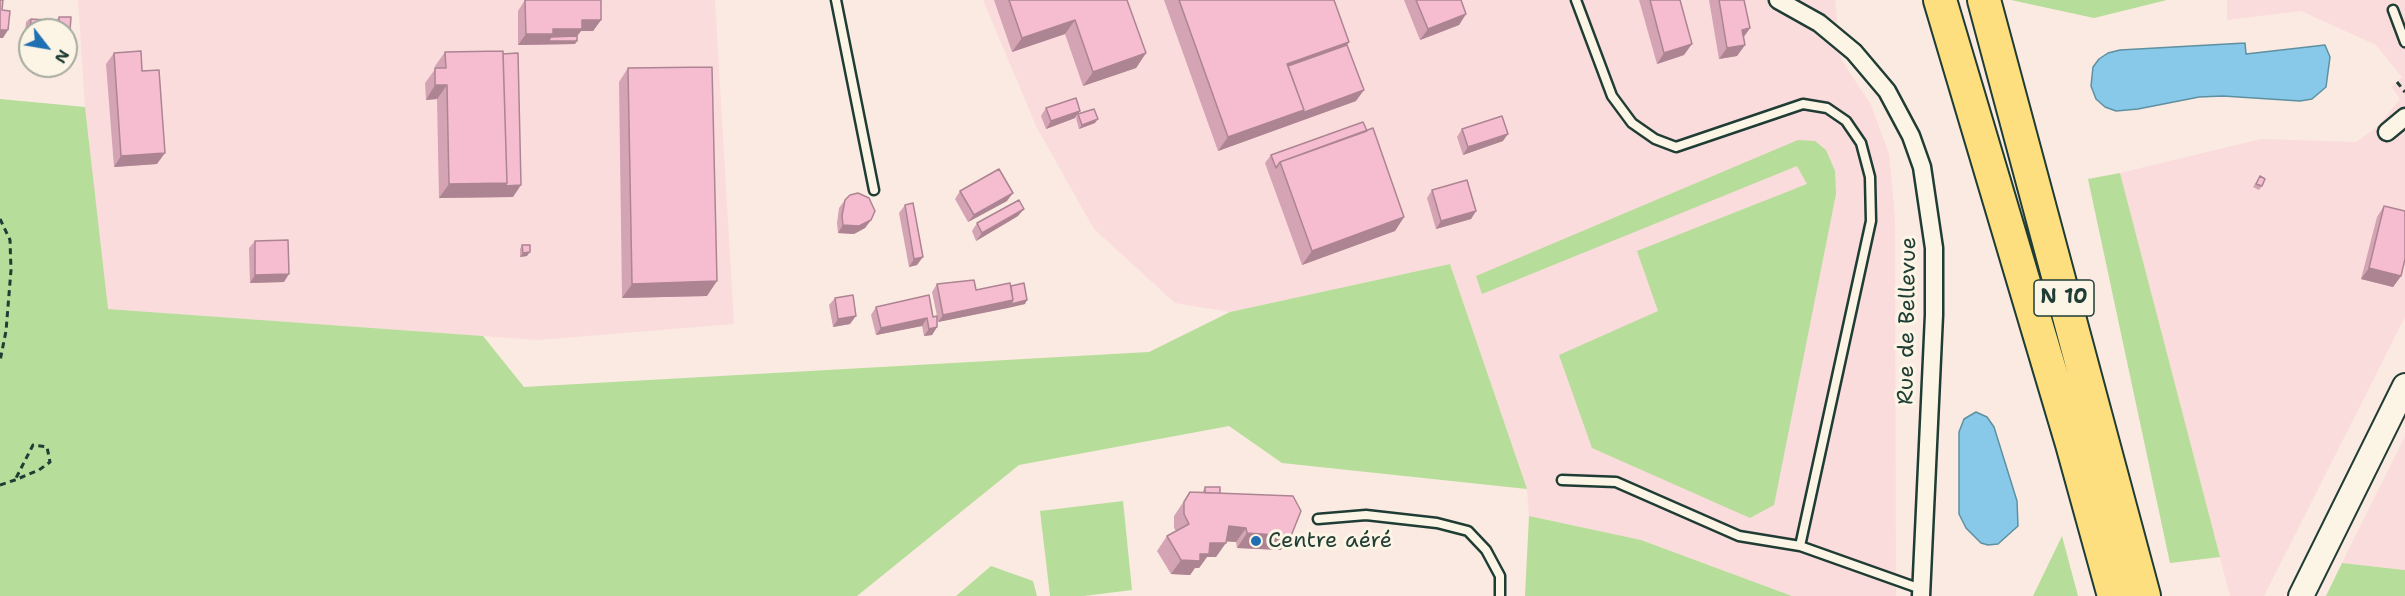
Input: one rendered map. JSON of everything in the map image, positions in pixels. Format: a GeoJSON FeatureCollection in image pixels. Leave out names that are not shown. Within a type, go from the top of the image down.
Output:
{"type":"FeatureCollection","features":[{"type":"Feature","properties":{"kind":"highway"},"geometry":{"type":"LineString","coordinates":[[1940,0],[2072,444]]}},
{"type":"Feature","properties":{"kind":"highway","name":"N 10"},"geometry":{"type":"LineString","coordinates":[[1957,0],[2072,444],[2114,596]]}},
{"type":"Feature","properties":{"kind":"highway","name":"N 10"},"geometry":{"type":"LineString","coordinates":[[1984,0],[2144,596]]}},
{"type":"Feature","properties":{"kind":"street","name":"Rue de Bellevue"},"geometry":{"type":"LineString","coordinates":[[1778,0],[1819,23],[1854,51],[1887,91],[1911,136],[1922,167],[1934,248],[1934,281],[1921,592]]}},
{"type":"Feature","properties":{"kind":"street"},"geometry":{"type":"LineString","coordinates":[[2387,132],[2405,117]]}},
{"type":"Feature","properties":{"kind":"street"},"geometry":{"type":"LineString","coordinates":[[2301,596],[2405,386]]}},
{"type":"Feature","properties":{"kind":"lane"},"geometry":{"type":"LineString","coordinates":[[836,0],[874,190]]}},
{"type":"Feature","properties":{"kind":"lane"},"geometry":{"type":"LineString","coordinates":[[1576,0],[1612,96],[1632,123],[1655,139],[1677,147],[1803,104],[1827,108],[1846,121],[1861,143],[1870,177],[1870,221],[1800,546]]}},
{"type":"Feature","properties":{"kind":"lane"},"geometry":{"type":"LineString","coordinates":[[2393,10],[2405,42]]}},
{"type":"Feature","properties":{"kind":"lane"},"geometry":{"type":"LineString","coordinates":[[1562,480],[1616,482],[1739,536],[1800,546],[1921,592]]}},
{"type":"Feature","properties":{"kind":"lane"},"geometry":{"type":"LineString","coordinates":[[1318,519],[1366,515],[1437,523],[1468,531],[1486,550],[1500,576],[1500,596]]}},
{"type":"Feature","properties":{"kind":"path"},"geometry":{"type":"LineString","coordinates":[[2397,82],[2405,92]]}},
{"type":"Feature","properties":{"kind":"path"},"geometry":{"type":"LineString","coordinates":[[0,219],[10,240],[11,270],[6,331],[0,361]]}},
{"type":"Feature","properties":{"kind":"path"},"geometry":{"type":"LineString","coordinates":[[0,485],[15,480],[39,470],[50,462],[47,447],[33,445],[15,480]]}},
{"type":"Feature","properties":{"kind":"shaded area"},"geometry":{"type":"Polygon","coordinates":[[[78,0],[715,0],[734,324],[538,340],[107,309],[85,107],[78,0]]]}},
{"type":"Feature","properties":{"kind":"shaded area"},"geometry":{"type":"Polygon","coordinates":[[[983,0],[1835,0],[1841,59],[1871,105],[1889,154],[1895,218],[1896,596],[1792,596],[1641,540],[1529,516],[1527,489],[1450,264],[1230,312],[1175,303],[1094,229],[1037,128],[983,0]]]}},
{"type":"Feature","properties":{"kind":"shaded area"},"geometry":{"type":"Polygon","coordinates":[[[2227,0],[2405,0],[2405,317],[2264,596],[2230,596],[2120,173],[2261,139],[2356,142],[2377,127],[2400,99],[2392,87],[2402,77],[2376,45],[2301,11],[2227,20],[2227,0]]]}},
{"type":"Feature","properties":{"kind":"shaded area"},"geometry":{"type":"Polygon","coordinates":[[[2405,436],[2405,570],[2342,563],[2405,436]]]}},
{"type":"Feature","properties":{"kind":"green space"},"geometry":{"type":"Polygon","coordinates":[[[2011,0],[2167,0],[2094,18],[2011,0]]]}},
{"type":"Feature","properties":{"kind":"green space"},"geometry":{"type":"Polygon","coordinates":[[[0,99],[85,107],[108,309],[483,336],[524,387],[1149,352],[1230,312],[1450,264],[1527,489],[1282,463],[1229,426],[1019,465],[857,596],[0,596],[0,99]]]}},
{"type":"Feature","properties":{"kind":"green space"},"geometry":{"type":"Polygon","coordinates":[[[1798,140],[1815,141],[1826,150],[1835,171],[1836,194],[1774,505],[1750,518],[1592,448],[1559,355],[1658,311],[1637,251],[1807,184],[1797,166],[1482,294],[1476,276],[1798,140]]]}},
{"type":"Feature","properties":{"kind":"green space"},"geometry":{"type":"Polygon","coordinates":[[[2120,173],[2220,557],[2170,563],[2088,179],[2120,173]]]}},
{"type":"Feature","properties":{"kind":"green space"},"geometry":{"type":"Polygon","coordinates":[[[1123,501],[1132,590],[1084,596],[1050,596],[1040,511],[1123,501]]]}},
{"type":"Feature","properties":{"kind":"green space"},"geometry":{"type":"Polygon","coordinates":[[[1529,516],[1641,540],[1792,596],[1525,596],[1529,516]]]}},
{"type":"Feature","properties":{"kind":"green space"},"geometry":{"type":"Polygon","coordinates":[[[2062,536],[2078,596],[2033,596],[2062,536]]]}},
{"type":"Feature","properties":{"kind":"green space"},"geometry":{"type":"Polygon","coordinates":[[[2342,563],[2405,570],[2405,596],[2326,596],[2342,563]]]}},
{"type":"Feature","properties":{"kind":"green space"},"geometry":{"type":"Polygon","coordinates":[[[991,566],[1033,581],[1037,596],[956,596],[991,566]]]}},
{"type":"Feature","properties":{"kind":"water"},"geometry":{"type":"Polygon","coordinates":[[[2245,43],[2246,54],[2325,45],[2330,57],[2326,87],[2312,99],[2300,101],[2223,96],[2199,97],[2116,111],[2105,107],[2096,99],[2091,86],[2093,67],[2108,53],[2120,50],[2245,43]]]}},
{"type":"Feature","properties":{"kind":"water"},"geometry":{"type":"Polygon","coordinates":[[[1976,412],[1987,417],[1994,427],[2017,501],[2018,526],[1998,544],[1981,543],[1966,528],[1959,514],[1959,432],[1964,419],[1976,412]]]}},
{"type":"Feature","properties":{"kind":"building"},"geometry":{"type":"Polygon","coordinates":[[[0,0],[3,0],[2,10],[10,11],[8,30],[0,30],[0,0]]]}},
{"type":"Feature","properties":{"kind":"building"},"geometry":{"type":"Polygon","coordinates":[[[525,0],[601,0],[601,20],[582,20],[582,29],[553,29],[553,34],[526,34],[525,0]]]}},
{"type":"Feature","properties":{"kind":"building"},"geometry":{"type":"Polygon","coordinates":[[[1009,0],[1127,0],[1146,53],[1093,72],[1075,20],[1022,38],[1009,0]]]}},
{"type":"Feature","properties":{"kind":"building"},"geometry":{"type":"Polygon","coordinates":[[[1179,0],[1334,0],[1349,42],[1287,64],[1304,110],[1228,137],[1179,0]]]}},
{"type":"Feature","properties":{"kind":"building"},"geometry":{"type":"Polygon","coordinates":[[[1416,0],[1461,0],[1466,14],[1428,29],[1416,0]]]}},
{"type":"Feature","properties":{"kind":"building"},"geometry":{"type":"Polygon","coordinates":[[[1650,0],[1680,0],[1692,44],[1664,53],[1650,0]]]}},
{"type":"Feature","properties":{"kind":"building"},"geometry":{"type":"Polygon","coordinates":[[[1719,0],[1744,0],[1750,28],[1742,30],[1745,45],[1727,48],[1719,0]]]}},
{"type":"Feature","properties":{"kind":"building"},"geometry":{"type":"Polygon","coordinates":[[[577,36],[577,41],[548,41],[551,37],[577,36]]]}},
{"type":"Feature","properties":{"kind":"building"},"geometry":{"type":"Polygon","coordinates":[[[1347,45],[1364,90],[1302,113],[1304,110],[1288,66],[1347,45]]]}},
{"type":"Feature","properties":{"kind":"building"},"geometry":{"type":"Polygon","coordinates":[[[141,51],[142,71],[159,70],[165,153],[121,156],[114,53],[141,51]]]}},
{"type":"Feature","properties":{"kind":"building"},"geometry":{"type":"Polygon","coordinates":[[[503,51],[507,183],[449,184],[447,85],[435,85],[435,68],[446,68],[445,52],[503,51]]]}},
{"type":"Feature","properties":{"kind":"building"},"geometry":{"type":"Polygon","coordinates":[[[518,53],[521,185],[505,186],[507,183],[503,54],[518,53]]]}},
{"type":"Feature","properties":{"kind":"building"},"geometry":{"type":"Polygon","coordinates":[[[712,67],[717,281],[632,284],[628,68],[712,67]]]}},
{"type":"Feature","properties":{"kind":"building"},"geometry":{"type":"Polygon","coordinates":[[[1076,98],[1080,111],[1051,121],[1046,108],[1076,98]]]}},
{"type":"Feature","properties":{"kind":"building"},"geometry":{"type":"Polygon","coordinates":[[[1094,109],[1098,119],[1082,125],[1078,114],[1094,109]]]}},
{"type":"Feature","properties":{"kind":"building"},"geometry":{"type":"Polygon","coordinates":[[[1502,116],[1508,134],[1468,147],[1462,129],[1502,116]]]}},
{"type":"Feature","properties":{"kind":"building"},"geometry":{"type":"Polygon","coordinates":[[[1363,122],[1367,131],[1280,162],[1276,168],[1271,155],[1363,122]]]}},
{"type":"Feature","properties":{"kind":"building"},"geometry":{"type":"Polygon","coordinates":[[[1373,128],[1404,217],[1312,251],[1280,162],[1373,128]]]}},
{"type":"Feature","properties":{"kind":"building"},"geometry":{"type":"Polygon","coordinates":[[[999,169],[1013,193],[974,215],[960,191],[999,169]]]}},
{"type":"Feature","properties":{"kind":"building"},"geometry":{"type":"Polygon","coordinates":[[[2260,176],[2265,179],[2262,186],[2256,184],[2260,176]]]}},
{"type":"Feature","properties":{"kind":"building"},"geometry":{"type":"Polygon","coordinates":[[[1467,180],[1476,211],[1441,221],[1432,190],[1467,180]]]}},
{"type":"Feature","properties":{"kind":"building"},"geometry":{"type":"Polygon","coordinates":[[[858,193],[869,198],[875,211],[871,220],[859,226],[843,225],[845,200],[850,195],[858,193]]]}},
{"type":"Feature","properties":{"kind":"building"},"geometry":{"type":"Polygon","coordinates":[[[1019,200],[1024,209],[982,233],[977,223],[1019,200]]]}},
{"type":"Feature","properties":{"kind":"building"},"geometry":{"type":"Polygon","coordinates":[[[913,203],[923,257],[914,259],[905,205],[913,203]]]}},
{"type":"Feature","properties":{"kind":"building"},"geometry":{"type":"Polygon","coordinates":[[[2384,206],[2405,211],[2405,259],[2401,276],[2369,268],[2384,206]]]}},
{"type":"Feature","properties":{"kind":"building"},"geometry":{"type":"Polygon","coordinates":[[[288,240],[289,274],[255,275],[255,241],[288,240]]]}},
{"type":"Feature","properties":{"kind":"building"},"geometry":{"type":"Polygon","coordinates":[[[522,245],[530,245],[530,252],[523,253],[522,245]]]}},
{"type":"Feature","properties":{"kind":"building"},"geometry":{"type":"Polygon","coordinates":[[[974,280],[976,290],[1010,283],[1013,300],[943,315],[937,284],[974,280]]]}},
{"type":"Feature","properties":{"kind":"building"},"geometry":{"type":"Polygon","coordinates":[[[1024,283],[1027,300],[1011,304],[1013,300],[1011,286],[1024,283]]]}},
{"type":"Feature","properties":{"kind":"building"},"geometry":{"type":"Polygon","coordinates":[[[853,295],[856,316],[838,319],[835,298],[853,295]]]}},
{"type":"Feature","properties":{"kind":"building"},"geometry":{"type":"Polygon","coordinates":[[[929,295],[933,317],[937,316],[937,327],[929,329],[927,318],[881,328],[876,307],[929,295]]]}},
{"type":"Feature","properties":{"kind":"building"},"geometry":{"type":"Polygon","coordinates":[[[1205,487],[1220,487],[1220,493],[1205,493],[1205,487]]]}},
{"type":"Feature","properties":{"kind":"building","name":"Centre aéré"},"geometry":{"type":"Polygon","coordinates":[[[1190,492],[1293,496],[1301,511],[1291,536],[1247,533],[1246,528],[1229,526],[1226,543],[1210,543],[1209,554],[1200,554],[1200,561],[1181,560],[1167,536],[1189,524],[1184,514],[1184,502],[1190,492]]]}},
{"type":"Feature","properties":{"kind":"place","name":"Centre aéré"},"geometry":{"type":"Point","coordinates":[1256,541]}}]}
